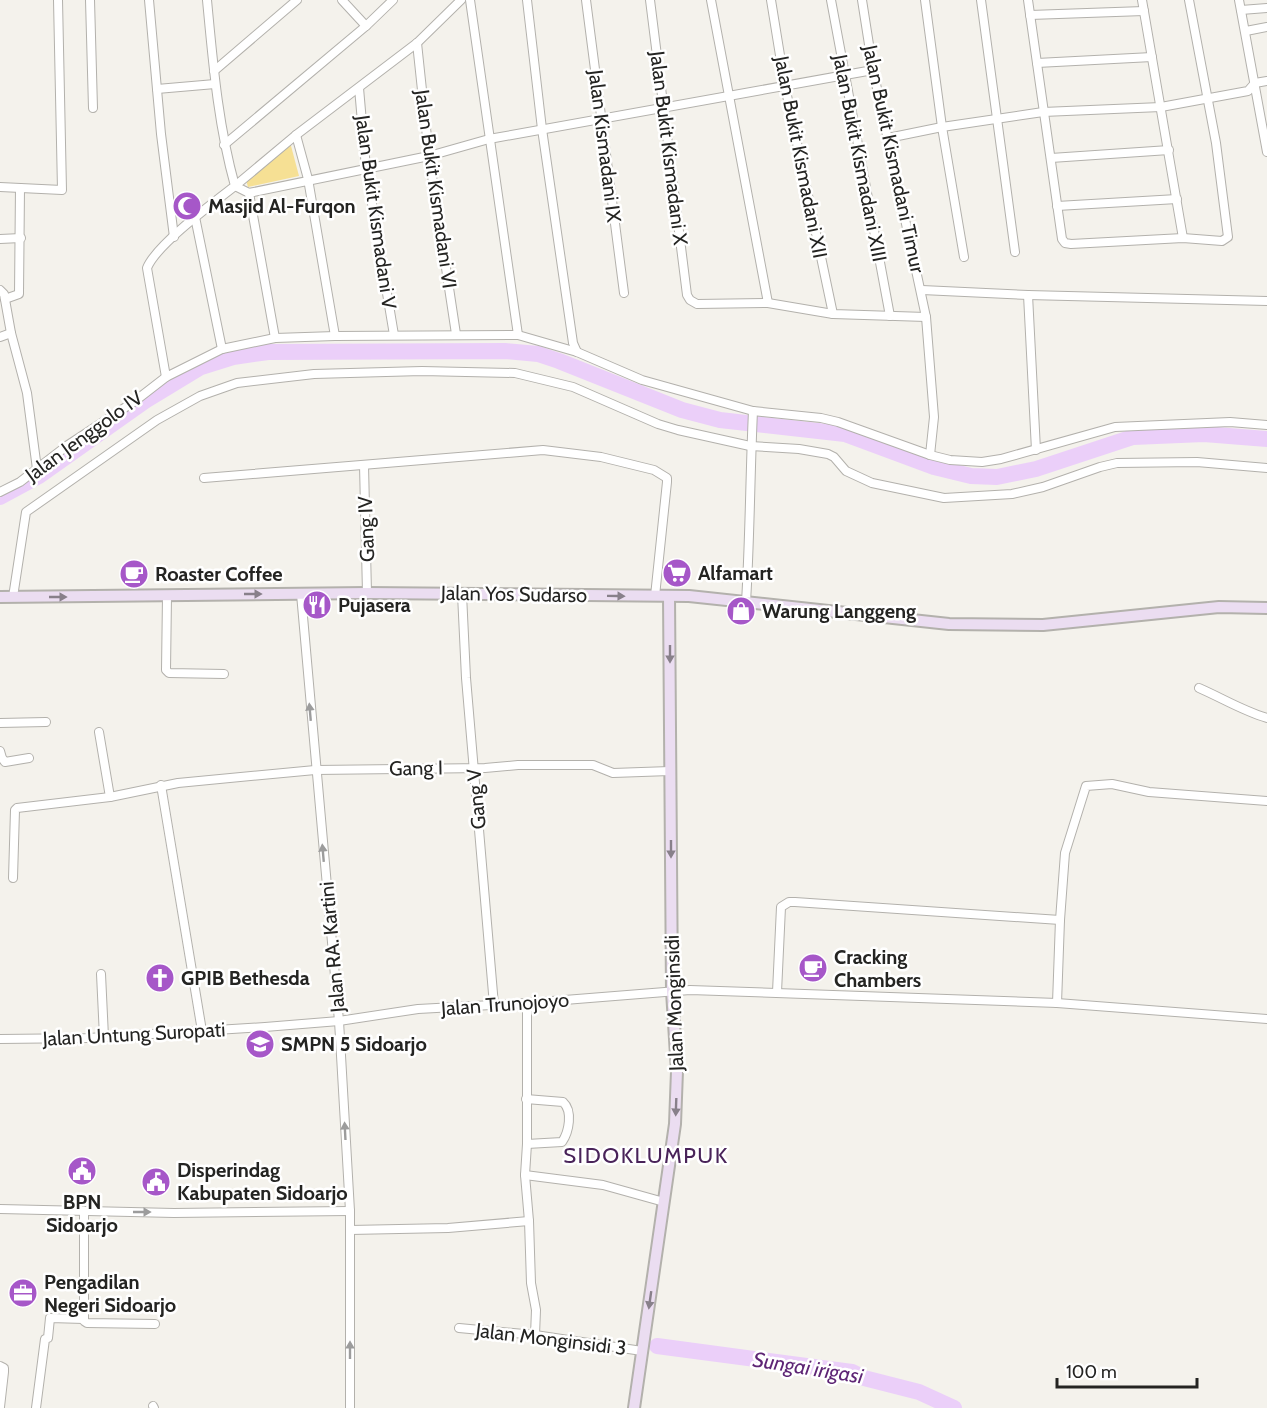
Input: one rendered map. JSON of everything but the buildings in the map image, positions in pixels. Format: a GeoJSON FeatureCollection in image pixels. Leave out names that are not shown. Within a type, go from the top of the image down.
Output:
{"type":"FeatureCollection","features":[{"type":"Feature","properties":{"kind":"main road","name":"Jalan Yos Sudarso"},"geometry":{"type":"LineString","coordinates":[[0,597],[368,593],[689,596],[961,624],[1043,625],[1219,607],[1267,608]]}},
{"type":"Feature","properties":{"kind":"main road","name":"Jalan Monginsidi"},"geometry":{"type":"LineString","coordinates":[[634,1408],[675,1124],[677,1081],[672,991],[669,596]]}},
{"type":"Feature","properties":{"kind":"street"},"geometry":{"type":"LineString","coordinates":[[0,187],[62,190],[58,0]]}},
{"type":"Feature","properties":{"kind":"street"},"geometry":{"type":"LineString","coordinates":[[90,0],[93,108]]}},
{"type":"Feature","properties":{"kind":"street"},"geometry":{"type":"LineString","coordinates":[[149,0],[160,134],[174,237]]}},
{"type":"Feature","properties":{"kind":"street"},"geometry":{"type":"LineString","coordinates":[[207,0],[215,84],[224,145],[235,186],[249,193],[308,179],[429,156],[489,139],[729,94],[873,70]]}},
{"type":"Feature","properties":{"kind":"street"},"geometry":{"type":"LineString","coordinates":[[214,71],[297,0]]}},
{"type":"Feature","properties":{"kind":"street"},"geometry":{"type":"LineString","coordinates":[[342,0],[366,26]]}},
{"type":"Feature","properties":{"kind":"street"},"geometry":{"type":"LineString","coordinates":[[224,145],[366,26],[393,0]]}},
{"type":"Feature","properties":{"kind":"street"},"geometry":{"type":"LineString","coordinates":[[166,376],[147,268],[158,251],[195,217],[297,135],[417,43],[461,0]]}},
{"type":"Feature","properties":{"kind":"street"},"geometry":{"type":"LineString","coordinates":[[470,0],[518,335]]}},
{"type":"Feature","properties":{"kind":"street"},"geometry":{"type":"LineString","coordinates":[[527,0],[542,129],[573,343],[577,352]]}},
{"type":"Feature","properties":{"kind":"street","name":"Jalan Kismadani IX"},"geometry":{"type":"LineString","coordinates":[[586,0],[624,293]]}},
{"type":"Feature","properties":{"kind":"street","name":"Jalan Bukit Kismadani X"},"geometry":{"type":"LineString","coordinates":[[650,0],[687,295],[697,304],[768,303]]}},
{"type":"Feature","properties":{"kind":"street"},"geometry":{"type":"LineString","coordinates":[[711,0],[768,303],[833,314],[926,317]]}},
{"type":"Feature","properties":{"kind":"street","name":"Jalan Bukit Kismadani XII"},"geometry":{"type":"LineString","coordinates":[[771,0],[785,86],[833,314]]}},
{"type":"Feature","properties":{"kind":"street","name":"Jalan Bukit Kismadani XIII"},"geometry":{"type":"LineString","coordinates":[[831,0],[890,316]]}},
{"type":"Feature","properties":{"kind":"street","name":"Jalan Bukit Kismadani Timur"},"geometry":{"type":"LineString","coordinates":[[862,0],[873,70],[926,317],[934,417],[930,455]]}},
{"type":"Feature","properties":{"kind":"street"},"geometry":{"type":"LineString","coordinates":[[925,0],[942,127],[964,257]]}},
{"type":"Feature","properties":{"kind":"street"},"geometry":{"type":"LineString","coordinates":[[981,0],[1016,252]]}},
{"type":"Feature","properties":{"kind":"street"},"geometry":{"type":"LineString","coordinates":[[1028,0],[1062,239],[1065,243],[1071,244],[1184,238],[1222,241],[1228,237],[1216,143],[1189,0]]}},
{"type":"Feature","properties":{"kind":"street"},"geometry":{"type":"LineString","coordinates":[[1142,0],[1184,238]]}},
{"type":"Feature","properties":{"kind":"street"},"geometry":{"type":"LineString","coordinates":[[1239,0],[1267,148]]}},
{"type":"Feature","properties":{"kind":"street"},"geometry":{"type":"LineString","coordinates":[[1241,10],[1267,8]]}},
{"type":"Feature","properties":{"kind":"street"},"geometry":{"type":"LineString","coordinates":[[1030,15],[1144,11]]}},
{"type":"Feature","properties":{"kind":"street"},"geometry":{"type":"LineString","coordinates":[[1246,31],[1267,27]]}},
{"type":"Feature","properties":{"kind":"street","name":"Jalan Bukit Kismadani VI"},"geometry":{"type":"LineString","coordinates":[[417,43],[429,156],[456,334]]}},
{"type":"Feature","properties":{"kind":"street"},"geometry":{"type":"LineString","coordinates":[[1037,63],[1152,57]]}},
{"type":"Feature","properties":{"kind":"street"},"geometry":{"type":"LineString","coordinates":[[1248,91],[1255,83],[1267,81]]}},
{"type":"Feature","properties":{"kind":"street"},"geometry":{"type":"LineString","coordinates":[[157,89],[215,84]]}},
{"type":"Feature","properties":{"kind":"street","name":"Jalan Bukit Kismadani V"},"geometry":{"type":"LineString","coordinates":[[359,88],[366,168],[394,335]]}},
{"type":"Feature","properties":{"kind":"street"},"geometry":{"type":"LineString","coordinates":[[888,138],[942,127],[1043,112],[1161,108],[1248,91],[1257,95],[1267,94]]}},
{"type":"Feature","properties":{"kind":"street"},"geometry":{"type":"LineString","coordinates":[[297,135],[308,179],[335,336]]}},
{"type":"Feature","properties":{"kind":"street"},"geometry":{"type":"LineString","coordinates":[[1051,158],[1169,150]]}},
{"type":"Feature","properties":{"kind":"street"},"geometry":{"type":"LineString","coordinates":[[5,299],[19,294],[20,188]]}},
{"type":"Feature","properties":{"kind":"street"},"geometry":{"type":"LineString","coordinates":[[249,193],[275,338]]}},
{"type":"Feature","properties":{"kind":"street"},"geometry":{"type":"LineString","coordinates":[[1057,206],[1177,199]]}},
{"type":"Feature","properties":{"kind":"street"},"geometry":{"type":"LineString","coordinates":[[195,217],[222,349]]}},
{"type":"Feature","properties":{"kind":"street"},"geometry":{"type":"LineString","coordinates":[[0,238],[21,238]]}},
{"type":"Feature","properties":{"kind":"street"},"geometry":{"type":"LineString","coordinates":[[0,290],[5,299],[11,333],[27,393],[37,469]]}},
{"type":"Feature","properties":{"kind":"street"},"geometry":{"type":"LineString","coordinates":[[921,290],[1267,301]]}},
{"type":"Feature","properties":{"kind":"street"},"geometry":{"type":"LineString","coordinates":[[1028,295],[1036,450]]}},
{"type":"Feature","properties":{"kind":"street"},"geometry":{"type":"LineString","coordinates":[[0,337],[11,333]]}},
{"type":"Feature","properties":{"kind":"street","name":"Jalan Jenggolo IV"},"geometry":{"type":"LineString","coordinates":[[0,492],[20,482],[166,376],[222,349],[275,338],[518,335],[577,352],[642,380],[753,415],[789,414],[838,422],[930,455],[961,461],[982,462],[1036,450],[1115,427],[1230,422],[1267,425]]}},
{"type":"Feature","properties":{"kind":"street"},"geometry":{"type":"LineString","coordinates":[[13,597],[26,512],[158,420],[200,396],[237,383],[314,374],[422,371],[515,373],[573,387],[658,424],[700,436],[828,454],[834,457],[846,471],[872,483],[944,498],[1012,494],[1043,487],[1100,467],[1126,462],[1197,462],[1267,468]]}},
{"type":"Feature","properties":{"kind":"street"},"geometry":{"type":"LineString","coordinates":[[746,602],[753,415]]}},
{"type":"Feature","properties":{"kind":"street"},"geometry":{"type":"LineString","coordinates":[[204,478],[543,450],[601,457],[654,470],[667,478],[655,596]]}},
{"type":"Feature","properties":{"kind":"street","name":"Gang IV"},"geometry":{"type":"LineString","coordinates":[[364,465],[368,593]]}},
{"type":"Feature","properties":{"kind":"street","name":"Jalan RA. Kartini"},"geometry":{"type":"LineString","coordinates":[[301,594],[339,1021],[350,1211],[350,1408]]}},
{"type":"Feature","properties":{"kind":"street","name":"Gang V"},"geometry":{"type":"LineString","coordinates":[[462,594],[473,768],[494,1005]]}},
{"type":"Feature","properties":{"kind":"street"},"geometry":{"type":"LineString","coordinates":[[166,596],[166,670],[169,673],[224,674]]}},
{"type":"Feature","properties":{"kind":"street"},"geometry":{"type":"LineString","coordinates":[[1199,688],[1247,712],[1267,718]]}},
{"type":"Feature","properties":{"kind":"street"},"geometry":{"type":"LineString","coordinates":[[0,723],[46,722]]}},
{"type":"Feature","properties":{"kind":"street"},"geometry":{"type":"LineString","coordinates":[[99,732],[110,797]]}},
{"type":"Feature","properties":{"kind":"street"},"geometry":{"type":"LineString","coordinates":[[0,751],[5,762],[29,758]]}},
{"type":"Feature","properties":{"kind":"street","name":"Gang I"},"geometry":{"type":"LineString","coordinates":[[13,878],[15,809],[110,797],[161,785],[315,770],[592,765],[614,773],[670,771]]}},
{"type":"Feature","properties":{"kind":"street"},"geometry":{"type":"LineString","coordinates":[[1057,1003],[1065,853],[1086,786],[1112,784],[1149,792],[1267,801]]}},
{"type":"Feature","properties":{"kind":"street"},"geometry":{"type":"LineString","coordinates":[[161,785],[202,1031]]}},
{"type":"Feature","properties":{"kind":"street"},"geometry":{"type":"LineString","coordinates":[[777,993],[779,916],[781,907],[789,902],[1060,920]]}},
{"type":"Feature","properties":{"kind":"street"},"geometry":{"type":"LineString","coordinates":[[101,974],[104,1037]]}},
{"type":"Feature","properties":{"kind":"street","name":"Jalan Trunojoyo"},"geometry":{"type":"LineString","coordinates":[[339,1021],[418,1009],[672,991],[1057,1003],[1267,1019]]}},
{"type":"Feature","properties":{"kind":"street"},"geometry":{"type":"LineString","coordinates":[[527,1003],[525,1174],[536,1335]]}},
{"type":"Feature","properties":{"kind":"street","name":"Jalan Untung Suropati"},"geometry":{"type":"LineString","coordinates":[[0,1040],[104,1037],[339,1021]]}},
{"type":"Feature","properties":{"kind":"street"},"geometry":{"type":"LineString","coordinates":[[526,1099],[563,1102],[567,1106],[569,1115],[568,1130],[562,1142],[527,1144]]}},
{"type":"Feature","properties":{"kind":"street"},"geometry":{"type":"LineString","coordinates":[[525,1174],[603,1185],[664,1202]]}},
{"type":"Feature","properties":{"kind":"street"},"geometry":{"type":"LineString","coordinates":[[0,1209],[350,1211]]}},
{"type":"Feature","properties":{"kind":"street"},"geometry":{"type":"LineString","coordinates":[[84,1211],[84,1319]]}},
{"type":"Feature","properties":{"kind":"street"},"geometry":{"type":"LineString","coordinates":[[350,1230],[448,1228],[530,1221]]}},
{"type":"Feature","properties":{"kind":"street"},"geometry":{"type":"LineString","coordinates":[[36,1408],[50,1318],[84,1319],[87,1323],[155,1324]]}},
{"type":"Feature","properties":{"kind":"street","name":"Jalan Monginsidi 3"},"geometry":{"type":"LineString","coordinates":[[459,1328],[536,1335],[642,1351]]}},
{"type":"Feature","properties":{"kind":"street"},"geometry":{"type":"LineString","coordinates":[[0,1366],[4,1368],[0,1407]]}},
{"type":"Feature","properties":{"kind":"shaded area"},"geometry":{"type":"Polygon","coordinates":[[[290,142],[299,176],[248,187],[246,180],[290,142]]]}},
{"type":"Feature","properties":{"kind":"waterway"},"geometry":{"type":"LineString","coordinates":[[0,497],[39,476],[145,401],[201,367],[233,357],[268,352],[505,351],[538,354],[682,410],[720,420],[845,434],[934,467],[971,476],[997,477],[1036,469],[1133,437],[1204,434],[1267,439]]}},
{"type":"Feature","properties":{"kind":"waterway","name":"Sungai irigasi"},"geometry":{"type":"LineString","coordinates":[[657,1346],[852,1372],[864,1378],[919,1392],[954,1408]]}},
{"type":"Feature","properties":{"kind":"place","name":"Masjid Al-Furqon"},"geometry":{"type":"Point","coordinates":[187,206]}},
{"type":"Feature","properties":{"kind":"place","name":"Alfamart"},"geometry":{"type":"Point","coordinates":[677,573]}},
{"type":"Feature","properties":{"kind":"place","name":"Roaster Coffee"},"geometry":{"type":"Point","coordinates":[134,574]}},
{"type":"Feature","properties":{"kind":"place","name":"Pujasera"},"geometry":{"type":"Point","coordinates":[317,605]}},
{"type":"Feature","properties":{"kind":"place","name":"Warung Langgeng"},"geometry":{"type":"Point","coordinates":[741,611]}},
{"type":"Feature","properties":{"kind":"place","name":"Cracking Chambers"},"geometry":{"type":"Point","coordinates":[813,968]}},
{"type":"Feature","properties":{"kind":"place","name":"GPIB Bethesda"},"geometry":{"type":"Point","coordinates":[160,978]}},
{"type":"Feature","properties":{"kind":"place","name":"SMPN 5 Sidoarjo"},"geometry":{"type":"Point","coordinates":[260,1044]}},
{"type":"Feature","properties":{"kind":"place","name":"BPN Sidoarjo"},"geometry":{"type":"Point","coordinates":[82,1171]}},
{"type":"Feature","properties":{"kind":"place","name":"Disperindag Kabupaten Sidoarjo"},"geometry":{"type":"Point","coordinates":[156,1182]}},
{"type":"Feature","properties":{"kind":"place","name":"Pengadilan Negeri Sidoarjo"},"geometry":{"type":"Point","coordinates":[23,1293]}},
{"type":"Feature","properties":{"kind":"district","name":"SIDOKLUMPUK"},"geometry":{"type":"Point","coordinates":[646,1155]}}]}
